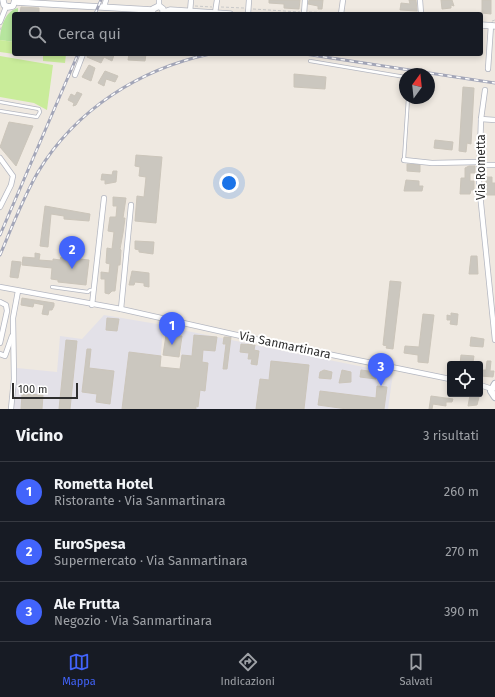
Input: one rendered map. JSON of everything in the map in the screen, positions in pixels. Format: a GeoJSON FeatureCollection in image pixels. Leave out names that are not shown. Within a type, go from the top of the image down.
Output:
{"type":"FeatureCollection","features":[{"type":"Feature","properties":{"kind":"main road"},"geometry":{"type":"LineString","coordinates":[[494,385],[495,396]]}},
{"type":"Feature","properties":{"kind":"street"},"geometry":{"type":"LineString","coordinates":[[104,8],[106,0]]}},
{"type":"Feature","properties":{"kind":"street"},"geometry":{"type":"LineString","coordinates":[[190,9],[191,0]]}},
{"type":"Feature","properties":{"kind":"street"},"geometry":{"type":"LineString","coordinates":[[216,12],[217,0]]}},
{"type":"Feature","properties":{"kind":"street"},"geometry":{"type":"LineString","coordinates":[[248,11],[249,0]]}},
{"type":"Feature","properties":{"kind":"street"},"geometry":{"type":"LineString","coordinates":[[304,12],[305,0]]}},
{"type":"Feature","properties":{"kind":"street"},"geometry":{"type":"LineString","coordinates":[[341,12],[343,0]]}},
{"type":"Feature","properties":{"kind":"street"},"geometry":{"type":"LineString","coordinates":[[420,0],[421,12]]}},
{"type":"Feature","properties":{"kind":"street"},"geometry":{"type":"LineString","coordinates":[[1,23],[3,2],[11,7],[15,1],[85,3],[116,11],[153,12],[159,3],[164,12]]}},
{"type":"Feature","properties":{"kind":"street"},"geometry":{"type":"LineString","coordinates":[[170,12],[190,9],[210,12]]}},
{"type":"Feature","properties":{"kind":"street"},"geometry":{"type":"LineString","coordinates":[[488,69],[492,24]]}},
{"type":"Feature","properties":{"kind":"street"},"geometry":{"type":"LineString","coordinates":[[74,75],[83,56]]}},
{"type":"Feature","properties":{"kind":"street","name":"Via Rometta"},"geometry":{"type":"LineString","coordinates":[[485,90],[481,119],[479,184],[495,340]]}},
{"type":"Feature","properties":{"kind":"street"},"geometry":{"type":"LineString","coordinates":[[481,119],[495,120]]}},
{"type":"Feature","properties":{"kind":"street"},"geometry":{"type":"LineString","coordinates":[[0,158],[13,176],[11,185],[0,207]]}},
{"type":"Feature","properties":{"kind":"street"},"geometry":{"type":"LineString","coordinates":[[404,160],[439,163],[495,164]]}},
{"type":"Feature","properties":{"kind":"street"},"geometry":{"type":"LineString","coordinates":[[92,305],[104,198]]}},
{"type":"Feature","properties":{"kind":"street"},"geometry":{"type":"LineString","coordinates":[[121,309],[131,205]]}},
{"type":"Feature","properties":{"kind":"street","name":"Via Sanmartinara"},"geometry":{"type":"LineString","coordinates":[[0,287],[92,305],[121,309],[259,340],[447,378]]}},
{"type":"Feature","properties":{"kind":"street"},"geometry":{"type":"LineString","coordinates":[[11,409],[14,379],[13,318],[18,291]]}},
{"type":"Feature","properties":{"kind":"street"},"geometry":{"type":"LineString","coordinates":[[0,302],[6,305],[7,311],[0,343]]}},
{"type":"Feature","properties":{"kind":"street"},"geometry":{"type":"LineString","coordinates":[[3,354],[13,331]]}},
{"type":"Feature","properties":{"kind":"street"},"geometry":{"type":"LineString","coordinates":[[483,386],[494,385]]}},
{"type":"Feature","properties":{"kind":"lane"},"geometry":{"type":"LineString","coordinates":[[310,61],[399,76]]}},
{"type":"Feature","properties":{"kind":"lane"},"geometry":{"type":"LineString","coordinates":[[0,102],[38,109],[40,112],[37,117],[1,111],[0,116]]}},
{"type":"Feature","properties":{"kind":"lane"},"geometry":{"type":"LineString","coordinates":[[404,160],[408,104]]}},
{"type":"Feature","properties":{"kind":"lane"},"geometry":{"type":"LineString","coordinates":[[52,287],[88,292],[90,290],[94,290]]}},
{"type":"Feature","properties":{"kind":"path"},"geometry":{"type":"LineString","coordinates":[[190,9],[216,7],[248,11],[276,12]]}},
{"type":"Feature","properties":{"kind":"path"},"geometry":{"type":"LineString","coordinates":[[492,24],[495,20]]}},
{"type":"Feature","properties":{"kind":"path"},"geometry":{"type":"LineString","coordinates":[[0,30],[1,23]]}},
{"type":"Feature","properties":{"kind":"shaded area"},"geometry":{"type":"Polygon","coordinates":[[[104,315],[163,325],[160,369],[180,371],[182,330],[393,373],[388,409],[13,409],[17,368],[57,372],[60,336],[82,339],[104,315]]]}},
{"type":"Feature","properties":{"kind":"green space"},"geometry":{"type":"Polygon","coordinates":[[[18,8],[18,12],[12,12],[12,42],[0,40],[2,25],[7,16],[13,10],[18,8]]]}},
{"type":"Feature","properties":{"kind":"green space"},"geometry":{"type":"Polygon","coordinates":[[[0,40],[12,42],[12,54],[0,52],[0,40]]]}},
{"type":"Feature","properties":{"kind":"green space"},"geometry":{"type":"Polygon","coordinates":[[[0,56],[53,65],[47,110],[34,103],[0,97],[0,56]]]}},
{"type":"Feature","properties":{"kind":"green space"},"geometry":{"type":"Polygon","coordinates":[[[43,56],[66,56],[65,63],[43,61],[43,56]]]}},
{"type":"Feature","properties":{"kind":"building"},"geometry":{"type":"Polygon","coordinates":[[[269,0],[300,0],[299,9],[284,8],[284,4],[269,3],[269,0]]]}},
{"type":"Feature","properties":{"kind":"building"},"geometry":{"type":"Polygon","coordinates":[[[309,0],[323,0],[322,9],[318,9],[318,6],[308,4],[309,0]]]}},
{"type":"Feature","properties":{"kind":"building"},"geometry":{"type":"Polygon","coordinates":[[[409,0],[416,0],[417,11],[400,10],[401,3],[410,4],[409,0]]]}},
{"type":"Feature","properties":{"kind":"building"},"geometry":{"type":"Polygon","coordinates":[[[441,0],[452,0],[454,6],[451,5],[451,8],[442,9],[441,0]]]}},
{"type":"Feature","properties":{"kind":"building"},"geometry":{"type":"Polygon","coordinates":[[[482,0],[491,0],[491,14],[482,12],[482,0]]]}},
{"type":"Feature","properties":{"kind":"building"},"geometry":{"type":"Polygon","coordinates":[[[21,7],[39,8],[39,12],[20,12],[21,7]]]}},
{"type":"Feature","properties":{"kind":"building"},"geometry":{"type":"Polygon","coordinates":[[[114,56],[112,61],[104,57],[101,63],[87,57],[114,56]]]}},
{"type":"Feature","properties":{"kind":"building"},"geometry":{"type":"Polygon","coordinates":[[[129,56],[146,56],[145,61],[128,60],[129,56]]]}},
{"type":"Feature","properties":{"kind":"building"},"geometry":{"type":"Polygon","coordinates":[[[89,65],[95,68],[91,81],[82,77],[89,65]]]}},
{"type":"Feature","properties":{"kind":"building"},"geometry":{"type":"Polygon","coordinates":[[[105,71],[118,76],[115,82],[106,79],[104,86],[98,83],[105,71]]]}},
{"type":"Feature","properties":{"kind":"building"},"geometry":{"type":"Polygon","coordinates":[[[294,74],[326,77],[325,89],[294,87],[294,74]]]}},
{"type":"Feature","properties":{"kind":"building"},"geometry":{"type":"Polygon","coordinates":[[[463,87],[474,88],[471,144],[467,143],[466,152],[459,151],[463,87]]]}},
{"type":"Feature","properties":{"kind":"building"},"geometry":{"type":"Polygon","coordinates":[[[77,92],[82,94],[76,105],[73,106],[74,103],[68,100],[71,94],[75,96],[77,92]]]}},
{"type":"Feature","properties":{"kind":"building"},"geometry":{"type":"Polygon","coordinates":[[[9,122],[33,126],[16,166],[0,147],[9,122]]]}},
{"type":"Feature","properties":{"kind":"building"},"geometry":{"type":"Polygon","coordinates":[[[435,140],[453,142],[452,150],[434,148],[435,140]]]}},
{"type":"Feature","properties":{"kind":"building"},"geometry":{"type":"Polygon","coordinates":[[[136,155],[162,157],[156,223],[135,221],[137,196],[144,197],[146,177],[139,176],[140,167],[135,166],[136,155]]]}},
{"type":"Feature","properties":{"kind":"building"},"geometry":{"type":"Polygon","coordinates":[[[407,164],[420,165],[420,172],[407,171],[407,164]]]}},
{"type":"Feature","properties":{"kind":"building"},"geometry":{"type":"Polygon","coordinates":[[[475,166],[475,173],[470,173],[470,181],[474,181],[474,190],[471,190],[470,194],[460,194],[461,178],[465,178],[465,168],[475,166]]]}},
{"type":"Feature","properties":{"kind":"building"},"geometry":{"type":"Polygon","coordinates":[[[113,171],[117,171],[116,182],[105,184],[105,180],[101,180],[102,174],[112,175],[113,171]]]}},
{"type":"Feature","properties":{"kind":"building"},"geometry":{"type":"Polygon","coordinates":[[[486,177],[492,177],[492,183],[495,183],[495,195],[486,195],[486,177]]]}},
{"type":"Feature","properties":{"kind":"building"},"geometry":{"type":"Polygon","coordinates":[[[406,180],[419,181],[419,186],[423,186],[422,191],[404,191],[406,180]]]}},
{"type":"Feature","properties":{"kind":"building"},"geometry":{"type":"Polygon","coordinates":[[[113,197],[126,198],[123,218],[125,218],[120,249],[120,265],[118,265],[115,291],[112,291],[109,294],[105,293],[105,279],[101,279],[101,272],[109,273],[110,264],[106,263],[107,248],[112,249],[114,232],[108,231],[110,217],[116,217],[117,206],[113,206],[113,197]]]}},
{"type":"Feature","properties":{"kind":"building"},"geometry":{"type":"Polygon","coordinates":[[[45,206],[90,214],[89,221],[64,219],[64,216],[51,214],[48,247],[40,246],[45,206]]]}},
{"type":"Feature","properties":{"kind":"building"},"geometry":{"type":"Polygon","coordinates":[[[135,241],[154,242],[153,254],[139,252],[139,250],[135,249],[135,241]]]}},
{"type":"Feature","properties":{"kind":"building"},"geometry":{"type":"Polygon","coordinates":[[[35,253],[40,254],[39,260],[53,261],[53,259],[60,260],[61,257],[89,260],[86,285],[58,282],[58,280],[51,279],[52,268],[22,265],[23,257],[35,258],[35,253]]]}},
{"type":"Feature","properties":{"kind":"building"},"geometry":{"type":"Polygon","coordinates":[[[471,256],[477,256],[478,274],[469,274],[471,256]]]}},
{"type":"Feature","properties":{"kind":"building"},"geometry":{"type":"Polygon","coordinates":[[[12,261],[21,262],[18,278],[10,277],[12,261]]]}},
{"type":"Feature","properties":{"kind":"building"},"geometry":{"type":"Polygon","coordinates":[[[132,271],[149,273],[149,287],[144,286],[144,283],[135,282],[134,285],[129,285],[132,271]]]}},
{"type":"Feature","properties":{"kind":"building"},"geometry":{"type":"Polygon","coordinates":[[[390,281],[401,282],[393,349],[386,348],[387,346],[383,345],[390,281]]]}},
{"type":"Feature","properties":{"kind":"building"},"geometry":{"type":"Polygon","coordinates":[[[22,298],[54,303],[54,306],[52,310],[49,310],[48,315],[42,314],[44,305],[34,303],[33,307],[21,305],[22,298]]]}},
{"type":"Feature","properties":{"kind":"building"},"geometry":{"type":"Polygon","coordinates":[[[451,313],[458,314],[457,325],[450,324],[451,320],[447,320],[447,315],[451,316],[451,313]]]}},
{"type":"Feature","properties":{"kind":"building"},"geometry":{"type":"Polygon","coordinates":[[[423,314],[434,315],[428,363],[418,362],[418,355],[404,353],[405,346],[419,347],[423,314]]]}},
{"type":"Feature","properties":{"kind":"building"},"geometry":{"type":"Polygon","coordinates":[[[107,318],[119,319],[117,331],[106,330],[107,318]]]}},
{"type":"Feature","properties":{"kind":"building"},"geometry":{"type":"Polygon","coordinates":[[[166,335],[182,336],[179,357],[163,355],[166,335]]]}},
{"type":"Feature","properties":{"kind":"building"},"geometry":{"type":"Polygon","coordinates":[[[194,335],[217,337],[215,351],[203,350],[202,362],[208,363],[205,391],[200,390],[198,407],[196,406],[196,409],[122,409],[129,352],[161,356],[160,367],[180,369],[182,355],[192,356],[194,335]]]}},
{"type":"Feature","properties":{"kind":"building"},"geometry":{"type":"Polygon","coordinates":[[[224,337],[231,337],[227,369],[223,369],[226,344],[223,344],[224,337]]]}},
{"type":"Feature","properties":{"kind":"building"},"geometry":{"type":"Polygon","coordinates":[[[471,337],[484,339],[483,347],[470,346],[471,337]]]}},
{"type":"Feature","properties":{"kind":"building"},"geometry":{"type":"Polygon","coordinates":[[[66,340],[77,341],[70,409],[59,409],[66,340]]]}},
{"type":"Feature","properties":{"kind":"building"},"geometry":{"type":"Polygon","coordinates":[[[241,344],[255,345],[254,350],[259,351],[257,365],[251,364],[252,359],[248,359],[249,353],[240,352],[241,344]]]}},
{"type":"Feature","properties":{"kind":"building"},"geometry":{"type":"Polygon","coordinates":[[[87,349],[91,349],[89,368],[114,371],[110,404],[96,402],[97,394],[82,392],[87,349]]]}},
{"type":"Feature","properties":{"kind":"building"},"geometry":{"type":"Polygon","coordinates":[[[461,355],[474,356],[473,361],[460,361],[461,355]]]}},
{"type":"Feature","properties":{"kind":"building"},"geometry":{"type":"Polygon","coordinates":[[[271,361],[309,365],[304,409],[256,409],[260,379],[269,380],[271,361]]]}},
{"type":"Feature","properties":{"kind":"building"},"geometry":{"type":"Polygon","coordinates":[[[487,361],[491,361],[490,371],[494,371],[493,377],[483,376],[483,370],[486,370],[487,361]]]}},
{"type":"Feature","properties":{"kind":"building"},"geometry":{"type":"Polygon","coordinates":[[[324,370],[332,372],[331,379],[319,378],[320,372],[324,370]]]}},
{"type":"Feature","properties":{"kind":"building"},"geometry":{"type":"Polygon","coordinates":[[[342,370],[351,372],[351,382],[339,383],[342,370]]]}},
{"type":"Feature","properties":{"kind":"building"},"geometry":{"type":"Polygon","coordinates":[[[361,370],[376,372],[376,379],[360,377],[361,370]]]}},
{"type":"Feature","properties":{"kind":"building"},"geometry":{"type":"Polygon","coordinates":[[[377,386],[387,387],[384,409],[347,409],[318,405],[320,391],[376,398],[377,386]]]}},
{"type":"Feature","properties":{"kind":"building"},"geometry":{"type":"Polygon","coordinates":[[[22,394],[43,395],[42,409],[21,409],[22,394]]]}},
{"type":"Feature","properties":{"kind":"building"},"geometry":{"type":"Polygon","coordinates":[[[431,396],[453,399],[452,402],[446,402],[446,406],[433,404],[432,409],[429,409],[431,396]]]}},
{"type":"Feature","properties":{"kind":"building"},"geometry":{"type":"Polygon","coordinates":[[[470,397],[479,397],[477,405],[468,406],[470,397]]]}},
{"type":"Feature","properties":{"kind":"railway"},"geometry":{"type":"LineString","coordinates":[[96,12],[101,0]]}},
{"type":"Feature","properties":{"kind":"railway"},"geometry":{"type":"LineString","coordinates":[[0,235],[77,56]]}},
{"type":"Feature","properties":{"kind":"railway"},"geometry":{"type":"LineString","coordinates":[[0,255],[38,172],[53,149],[71,129],[112,95],[135,81],[159,70],[203,56]]}},
{"type":"Feature","properties":{"kind":"railway"},"geometry":{"type":"LineString","coordinates":[[318,56],[495,83]]}},
{"type":"Feature","properties":{"kind":"place","name":"EuroSpesa"},"geometry":{"type":"Point","coordinates":[72,269]}},
{"type":"Feature","properties":{"kind":"place","name":"Rometta Hotel"},"geometry":{"type":"Point","coordinates":[172,345]}},
{"type":"Feature","properties":{"kind":"place","name":"Ale Frutta"},"geometry":{"type":"Point","coordinates":[381,386]}}]}
